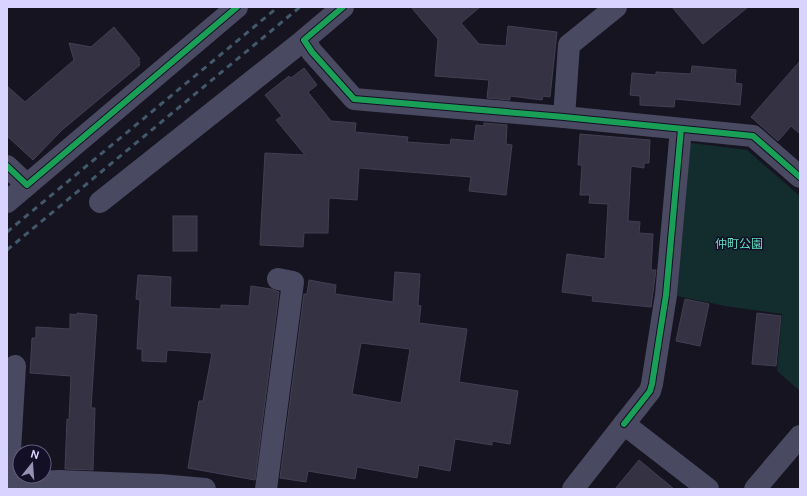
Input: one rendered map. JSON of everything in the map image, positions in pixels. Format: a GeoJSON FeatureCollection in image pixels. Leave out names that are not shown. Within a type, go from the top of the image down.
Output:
{"type":"FeatureCollection","features":[{"type":"Feature","properties":{"kind":"street"},"geometry":{"type":"LineString","coordinates":[[7,202],[237,7]]}},
{"type":"Feature","properties":{"kind":"street"},"geometry":{"type":"LineString","coordinates":[[100,202],[304,40],[343,7]]}},
{"type":"Feature","properties":{"kind":"street"},"geometry":{"type":"LineString","coordinates":[[564,117],[569,45],[616,7]]}},
{"type":"Feature","properties":{"kind":"street"},"geometry":{"type":"LineString","coordinates":[[304,40],[312,52],[354,99],[564,117],[753,136],[800,177]]}},
{"type":"Feature","properties":{"kind":"street"},"geometry":{"type":"LineString","coordinates":[[573,489],[650,391],[666,295],[681,129]]}},
{"type":"Feature","properties":{"kind":"street"},"geometry":{"type":"LineString","coordinates":[[7,166],[27,185]]}},
{"type":"Feature","properties":{"kind":"street"},"geometry":{"type":"LineString","coordinates":[[266,489],[293,282],[278,279]]}},
{"type":"Feature","properties":{"kind":"street"},"geometry":{"type":"LineString","coordinates":[[15,366],[7,484],[59,481],[160,485],[205,489]]}},
{"type":"Feature","properties":{"kind":"street"},"geometry":{"type":"LineString","coordinates":[[624,424],[708,489]]}},
{"type":"Feature","properties":{"kind":"street"},"geometry":{"type":"LineString","coordinates":[[755,489],[800,436]]}},
{"type":"Feature","properties":{"kind":"green space","name":"仲町公園"},"geometry":{"type":"Polygon","coordinates":[[[692,143],[747,150],[800,196],[800,391],[777,371],[782,314],[725,306],[672,295],[688,147],[692,143]]]}},
{"type":"Feature","properties":{"kind":"building"},"geometry":{"type":"Polygon","coordinates":[[[411,7],[480,7],[461,23],[479,44],[506,46],[508,26],[557,32],[550,97],[543,96],[542,100],[510,96],[510,100],[487,98],[489,80],[435,76],[438,39],[411,7]]]}},
{"type":"Feature","properties":{"kind":"building"},"geometry":{"type":"Polygon","coordinates":[[[672,7],[748,7],[703,44],[672,7]]]}},
{"type":"Feature","properties":{"kind":"building"},"geometry":{"type":"Polygon","coordinates":[[[114,27],[140,59],[138,60],[140,65],[62,130],[33,160],[7,136],[7,86],[25,102],[74,60],[69,43],[91,47],[114,27]]]}},
{"type":"Feature","properties":{"kind":"building"},"geometry":{"type":"Polygon","coordinates":[[[800,61],[800,134],[791,126],[778,141],[751,117],[800,61]]]}},
{"type":"Feature","properties":{"kind":"building"},"geometry":{"type":"Polygon","coordinates":[[[692,66],[736,70],[735,83],[742,84],[740,105],[675,99],[674,107],[640,105],[640,96],[630,95],[632,73],[656,75],[656,72],[691,74],[692,66]]]}},
{"type":"Feature","properties":{"kind":"building"},"geometry":{"type":"Polygon","coordinates":[[[304,68],[317,85],[308,92],[331,121],[356,123],[355,132],[408,137],[407,142],[450,145],[451,139],[474,141],[476,125],[484,126],[484,123],[507,125],[506,144],[512,145],[506,195],[469,191],[471,177],[359,168],[357,200],[329,198],[328,233],[304,233],[303,247],[260,245],[265,153],[305,155],[276,120],[282,116],[265,95],[289,76],[291,78],[304,68]]]}},
{"type":"Feature","properties":{"kind":"building"},"geometry":{"type":"Polygon","coordinates":[[[580,134],[650,140],[649,163],[644,163],[644,168],[631,166],[628,221],[640,222],[639,233],[653,234],[651,270],[656,270],[651,307],[592,301],[593,296],[562,292],[567,254],[605,259],[608,204],[589,203],[590,195],[580,195],[582,165],[578,165],[580,134]]]}},
{"type":"Feature","properties":{"kind":"building"},"geometry":{"type":"Polygon","coordinates":[[[173,216],[197,216],[197,251],[173,251],[173,216]]]}},
{"type":"Feature","properties":{"kind":"building"},"geometry":{"type":"Polygon","coordinates":[[[395,272],[420,274],[418,305],[421,306],[419,323],[467,329],[459,382],[518,391],[510,444],[492,441],[492,445],[455,439],[450,471],[419,465],[417,478],[357,467],[355,479],[308,471],[306,482],[280,478],[304,294],[307,294],[309,280],[336,285],[335,294],[393,302],[395,272]],[[361,343],[352,394],[401,403],[410,349],[361,343]]]}},
{"type":"Feature","properties":{"kind":"building"},"geometry":{"type":"Polygon","coordinates":[[[138,275],[171,277],[170,307],[221,309],[221,305],[249,306],[251,286],[271,289],[279,292],[255,480],[188,468],[199,401],[203,401],[212,353],[167,350],[166,362],[142,361],[142,349],[137,349],[140,300],[136,299],[138,275]]]}},
{"type":"Feature","properties":{"kind":"building"},"geometry":{"type":"Polygon","coordinates":[[[685,299],[709,304],[700,346],[676,341],[685,299]]]}},
{"type":"Feature","properties":{"kind":"building"},"geometry":{"type":"Polygon","coordinates":[[[77,313],[97,315],[91,408],[95,408],[93,470],[65,469],[67,419],[69,420],[71,376],[30,373],[32,338],[36,338],[36,327],[70,329],[70,314],[77,315],[77,313]]]}},
{"type":"Feature","properties":{"kind":"building"},"geometry":{"type":"Polygon","coordinates":[[[757,313],[781,316],[776,366],[752,364],[757,313]]]}},
{"type":"Feature","properties":{"kind":"building"},"geometry":{"type":"Polygon","coordinates":[[[639,460],[674,489],[615,489],[639,460]]]}},
{"type":"Feature","properties":{"kind":"railway"},"geometry":{"type":"LineString","coordinates":[[7,232],[278,7]]}},
{"type":"Feature","properties":{"kind":"railway"},"geometry":{"type":"LineString","coordinates":[[7,250],[300,7]]}},
{"type":"Feature","properties":{"kind":"cycle path"},"geometry":{"type":"LineString","coordinates":[[7,166],[27,185],[237,7]]}},
{"type":"Feature","properties":{"kind":"cycle path"},"geometry":{"type":"LineString","coordinates":[[343,7],[304,40],[312,52],[354,99],[564,117],[753,136],[800,177]]}},
{"type":"Feature","properties":{"kind":"cycle path"},"geometry":{"type":"LineString","coordinates":[[624,424],[650,391],[652,384],[666,295],[681,129]]}}]}
